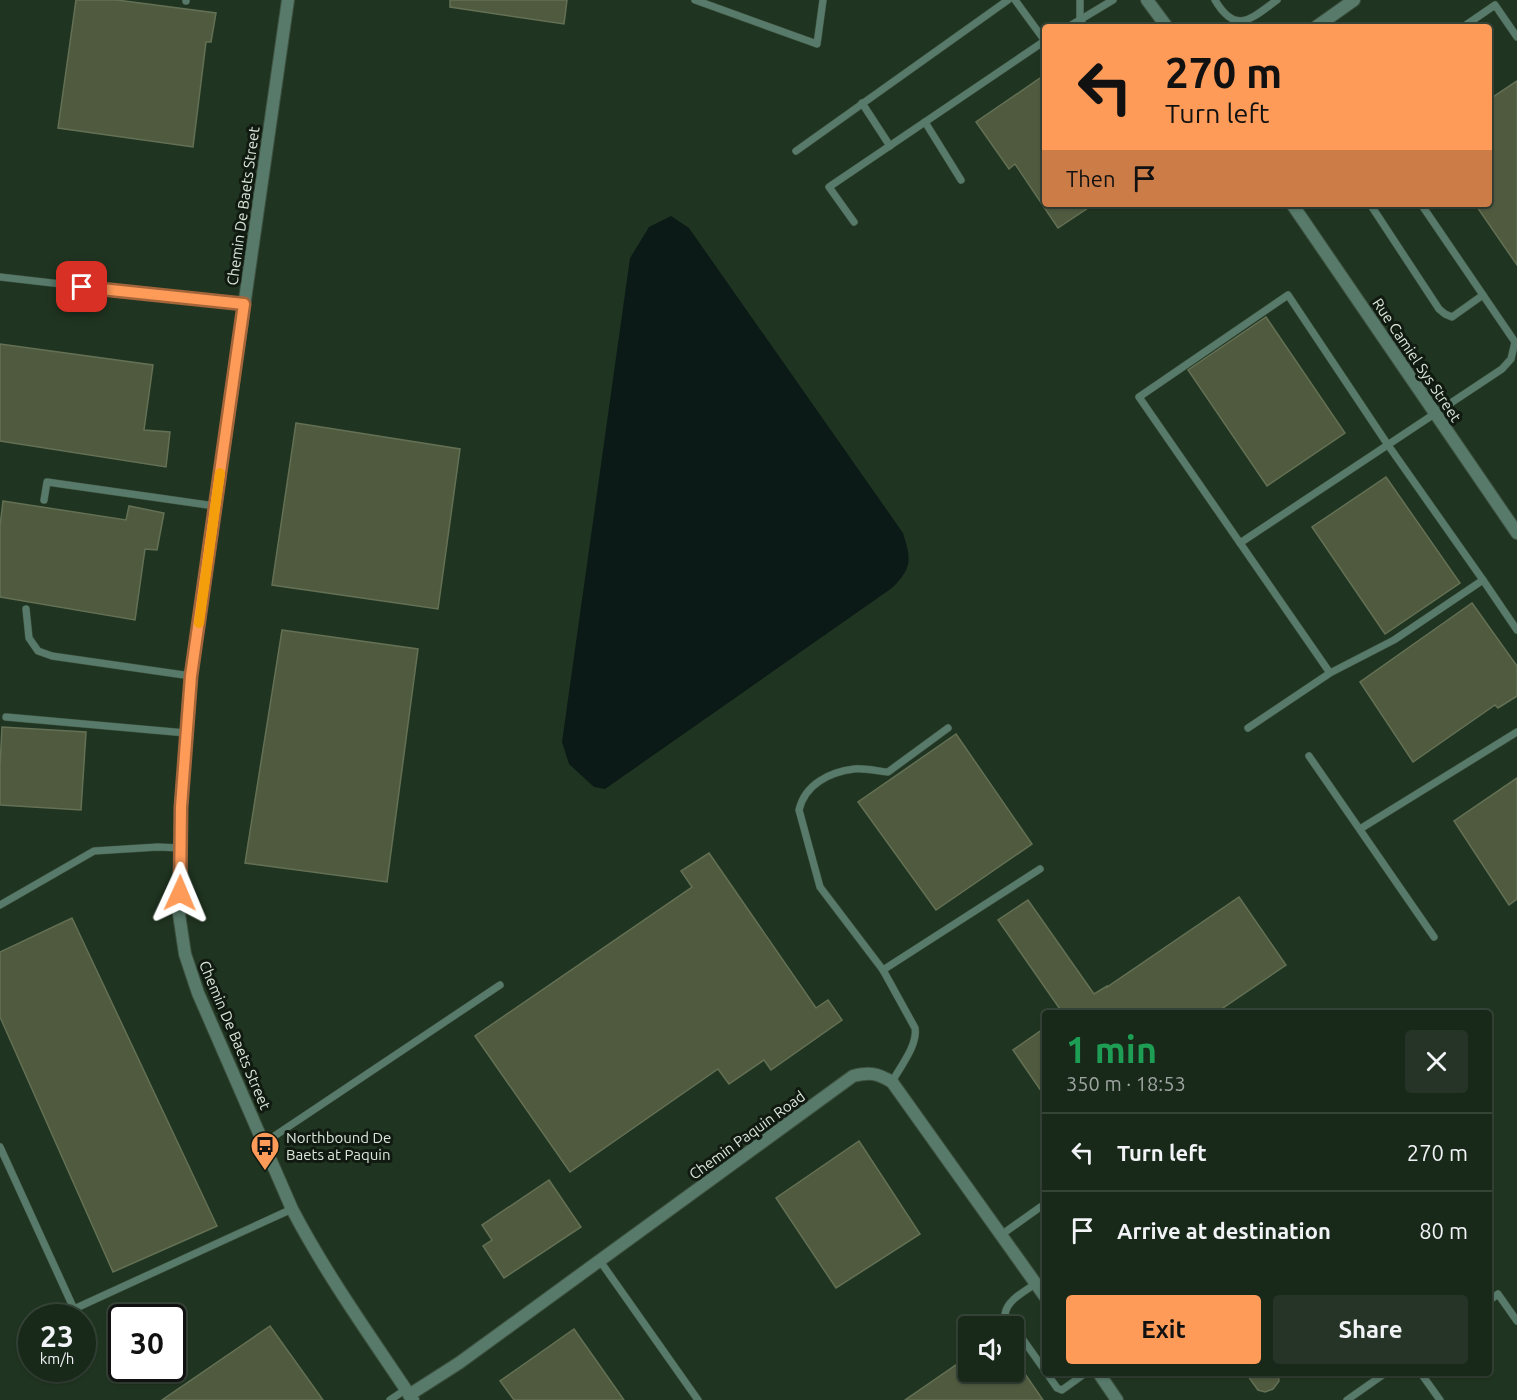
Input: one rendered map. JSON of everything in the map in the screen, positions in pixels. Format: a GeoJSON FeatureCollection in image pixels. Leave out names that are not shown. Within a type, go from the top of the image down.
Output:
{"type":"FeatureCollection","features":[{"type":"Feature","properties":{"kind":"street","name":"Chemin De Baets Street"},"geometry":{"type":"LineString","coordinates":[[288,0],[191,676],[180,848],[179,914],[185,954],[198,993],[292,1209],[336,1287],[409,1395]]}},
{"type":"Feature","properties":{"kind":"street"},"geometry":{"type":"LineString","coordinates":[[1147,0],[1165,24]]}},
{"type":"Feature","properties":{"kind":"street"},"geometry":{"type":"LineString","coordinates":[[1320,24],[1354,0]]}},
{"type":"Feature","properties":{"kind":"street","name":"Rue Camiel Sys Street"},"geometry":{"type":"LineString","coordinates":[[1295,207],[1517,533]]}},
{"type":"Feature","properties":{"kind":"street","name":"Chemin Paquin Road"},"geometry":{"type":"LineString","coordinates":[[409,1395],[459,1363],[853,1076],[874,1074],[892,1082]]}},
{"type":"Feature","properties":{"kind":"street"},"geometry":{"type":"LineString","coordinates":[[892,1082],[1042,1293]]}},
{"type":"Feature","properties":{"kind":"street"},"geometry":{"type":"LineString","coordinates":[[1101,1376],[1118,1400]]}},
{"type":"Feature","properties":{"kind":"lane"},"geometry":{"type":"LineString","coordinates":[[694,0],[818,44],[823,0]]}},
{"type":"Feature","properties":{"kind":"lane"},"geometry":{"type":"LineString","coordinates":[[796,151],[1008,0]]}},
{"type":"Feature","properties":{"kind":"lane"},"geometry":{"type":"LineString","coordinates":[[1015,0],[1042,36]]}},
{"type":"Feature","properties":{"kind":"lane"},"geometry":{"type":"LineString","coordinates":[[1080,0],[1083,24]]}},
{"type":"Feature","properties":{"kind":"lane"},"geometry":{"type":"LineString","coordinates":[[1083,24],[1113,0]]}},
{"type":"Feature","properties":{"kind":"lane"},"geometry":{"type":"LineString","coordinates":[[1215,0],[1220,9],[1230,18],[1241,22],[1248,21],[1277,0]]}},
{"type":"Feature","properties":{"kind":"lane"},"geometry":{"type":"LineString","coordinates":[[1467,24],[1495,5],[1517,36]]}},
{"type":"Feature","properties":{"kind":"lane"},"geometry":{"type":"LineString","coordinates":[[854,222],[829,187],[1042,42]]}},
{"type":"Feature","properties":{"kind":"lane"},"geometry":{"type":"LineString","coordinates":[[862,103],[890,146]]}},
{"type":"Feature","properties":{"kind":"lane"},"geometry":{"type":"LineString","coordinates":[[925,122],[961,180]]}},
{"type":"Feature","properties":{"kind":"lane"},"geometry":{"type":"LineString","coordinates":[[1372,207],[1439,309],[1445,314],[1452,317],[1483,295]]}},
{"type":"Feature","properties":{"kind":"lane"},"geometry":{"type":"LineString","coordinates":[[1240,543],[1435,415],[1502,369],[1511,358],[1515,342],[1423,207]]}},
{"type":"Feature","properties":{"kind":"lane"},"geometry":{"type":"LineString","coordinates":[[0,277],[244,304]]}},
{"type":"Feature","properties":{"kind":"lane"},"geometry":{"type":"LineString","coordinates":[[1330,673],[1139,397],[1288,295],[1388,445],[1517,630]]}},
{"type":"Feature","properties":{"kind":"lane"},"geometry":{"type":"LineString","coordinates":[[44,500],[47,482],[215,506]]}},
{"type":"Feature","properties":{"kind":"lane"},"geometry":{"type":"LineString","coordinates":[[1248,728],[1330,673],[1394,640],[1483,580]]}},
{"type":"Feature","properties":{"kind":"lane"},"geometry":{"type":"LineString","coordinates":[[26,609],[29,638],[38,651],[52,656],[191,676]]}},
{"type":"Feature","properties":{"kind":"lane"},"geometry":{"type":"LineString","coordinates":[[6,717],[186,733]]}},
{"type":"Feature","properties":{"kind":"lane"},"geometry":{"type":"LineString","coordinates":[[892,1082],[917,1036],[915,1028],[883,970],[820,887],[799,810],[801,799],[823,778],[856,769],[888,772],[948,728]]}},
{"type":"Feature","properties":{"kind":"lane"},"geometry":{"type":"LineString","coordinates":[[1360,829],[1517,732]]}},
{"type":"Feature","properties":{"kind":"lane"},"geometry":{"type":"LineString","coordinates":[[1308,756],[1434,937]]}},
{"type":"Feature","properties":{"kind":"lane"},"geometry":{"type":"LineString","coordinates":[[0,905],[94,851],[180,848]]}},
{"type":"Feature","properties":{"kind":"lane"},"geometry":{"type":"LineString","coordinates":[[883,970],[1040,869]]}},
{"type":"Feature","properties":{"kind":"lane"},"geometry":{"type":"LineString","coordinates":[[264,1143],[500,985]]}},
{"type":"Feature","properties":{"kind":"lane"},"geometry":{"type":"LineString","coordinates":[[0,1147],[74,1309],[292,1209]]}},
{"type":"Feature","properties":{"kind":"lane"},"geometry":{"type":"LineString","coordinates":[[1001,1235],[1042,1206]]}},
{"type":"Feature","properties":{"kind":"lane"},"geometry":{"type":"LineString","coordinates":[[600,1261],[698,1400]]}},
{"type":"Feature","properties":{"kind":"lane"},"geometry":{"type":"LineString","coordinates":[[1006,1316],[1006,1308],[1010,1302],[1035,1284]]}},
{"type":"Feature","properties":{"kind":"lane"},"geometry":{"type":"LineString","coordinates":[[1492,1298],[1498,1294],[1517,1321]]}},
{"type":"Feature","properties":{"kind":"lane"},"geometry":{"type":"LineString","coordinates":[[1024,1341],[1042,1366]]}},
{"type":"Feature","properties":{"kind":"lane"},"geometry":{"type":"LineString","coordinates":[[1049,1376],[1057,1388],[1062,1390],[1081,1376]]}},
{"type":"Feature","properties":{"kind":"lane"},"geometry":{"type":"LineString","coordinates":[[1347,1400],[1381,1376]]}},
{"type":"Feature","properties":{"kind":"lane"},"geometry":{"type":"LineString","coordinates":[[1423,1376],[1440,1400]]}},
{"type":"Feature","properties":{"kind":"lane"},"geometry":{"type":"LineString","coordinates":[[390,1400],[409,1395]]}},
{"type":"Feature","properties":{"kind":"shaded area"},"geometry":{"type":"Polygon","coordinates":[[[671,216],[689,228],[903,533],[909,556],[904,574],[892,588],[605,789],[594,787],[569,764],[562,742],[630,258],[649,227],[671,216]]]}},
{"type":"Feature","properties":{"kind":"building"},"geometry":{"type":"Polygon","coordinates":[[[76,0],[117,0],[216,13],[211,42],[206,42],[193,147],[58,128],[76,0]]]}},
{"type":"Feature","properties":{"kind":"building"},"geometry":{"type":"Polygon","coordinates":[[[450,0],[567,0],[564,24],[450,7],[450,0]]]}},
{"type":"Feature","properties":{"kind":"building"},"geometry":{"type":"Polygon","coordinates":[[[1042,77],[1042,204],[1015,164],[1009,169],[976,122],[1042,77]]]}},
{"type":"Feature","properties":{"kind":"building"},"geometry":{"type":"Polygon","coordinates":[[[1517,81],[1517,265],[1477,207],[1492,207],[1492,98],[1517,81]]]}},
{"type":"Feature","properties":{"kind":"building"},"geometry":{"type":"Polygon","coordinates":[[[1044,207],[1090,207],[1058,228],[1044,207]]]}},
{"type":"Feature","properties":{"kind":"building"},"geometry":{"type":"Polygon","coordinates":[[[1266,317],[1345,433],[1267,486],[1188,370],[1266,317]]]}},
{"type":"Feature","properties":{"kind":"building"},"geometry":{"type":"Polygon","coordinates":[[[0,344],[153,365],[144,430],[170,432],[166,467],[0,441],[0,344]]]}},
{"type":"Feature","properties":{"kind":"building"},"geometry":{"type":"Polygon","coordinates":[[[296,423],[460,449],[438,609],[272,585],[296,423]]]}},
{"type":"Feature","properties":{"kind":"building"},"geometry":{"type":"Polygon","coordinates":[[[1386,477],[1460,583],[1385,634],[1312,527],[1386,477]]]}},
{"type":"Feature","properties":{"kind":"building"},"geometry":{"type":"Polygon","coordinates":[[[3,501],[126,520],[129,506],[164,513],[157,550],[145,549],[135,620],[0,597],[0,526],[3,501]]]}},
{"type":"Feature","properties":{"kind":"building"},"geometry":{"type":"Polygon","coordinates":[[[1472,603],[1517,666],[1517,696],[1498,708],[1495,705],[1413,762],[1360,682],[1472,603]]]}},
{"type":"Feature","properties":{"kind":"building"},"geometry":{"type":"Polygon","coordinates":[[[282,630],[418,649],[387,882],[245,863],[282,630]]]}},
{"type":"Feature","properties":{"kind":"building"},"geometry":{"type":"Polygon","coordinates":[[[2,727],[86,732],[81,810],[0,805],[2,727]]]}},
{"type":"Feature","properties":{"kind":"building"},"geometry":{"type":"Polygon","coordinates":[[[956,734],[1032,844],[936,910],[858,802],[956,734]]]}},
{"type":"Feature","properties":{"kind":"building"},"geometry":{"type":"Polygon","coordinates":[[[1517,778],[1517,899],[1509,905],[1454,821],[1517,778]]]}},
{"type":"Feature","properties":{"kind":"building"},"geometry":{"type":"Polygon","coordinates":[[[709,853],[816,1008],[828,1000],[842,1020],[771,1070],[764,1060],[729,1084],[718,1069],[570,1172],[475,1036],[692,887],[681,871],[709,853]]]}},
{"type":"Feature","properties":{"kind":"building"},"geometry":{"type":"Polygon","coordinates":[[[1239,897],[1286,965],[1220,1010],[1061,1010],[998,920],[1028,900],[1094,994],[1239,897]]]}},
{"type":"Feature","properties":{"kind":"building"},"geometry":{"type":"Polygon","coordinates":[[[72,918],[217,1226],[113,1272],[0,1017],[0,952],[72,918]]]}},
{"type":"Feature","properties":{"kind":"building"},"geometry":{"type":"Polygon","coordinates":[[[1042,1030],[1042,1092],[1013,1050],[1042,1030]]]}},
{"type":"Feature","properties":{"kind":"building"},"geometry":{"type":"Polygon","coordinates":[[[859,1141],[920,1234],[836,1288],[776,1198],[859,1141]]]}},
{"type":"Feature","properties":{"kind":"building"},"geometry":{"type":"Polygon","coordinates":[[[549,1180],[581,1227],[504,1278],[483,1246],[492,1240],[482,1225],[549,1180]]]}},
{"type":"Feature","properties":{"kind":"building"},"geometry":{"type":"Polygon","coordinates":[[[270,1326],[323,1400],[162,1400],[270,1326]]]}},
{"type":"Feature","properties":{"kind":"building"},"geometry":{"type":"Polygon","coordinates":[[[574,1329],[624,1400],[514,1400],[500,1381],[574,1329]]]}},
{"type":"Feature","properties":{"kind":"building"},"geometry":{"type":"Polygon","coordinates":[[[958,1364],[958,1382],[1024,1382],[1024,1372],[1043,1400],[905,1400],[958,1364]]]}},
{"type":"Feature","properties":{"kind":"building"},"geometry":{"type":"Polygon","coordinates":[[[1248,1376],[1278,1376],[1279,1381],[1273,1389],[1265,1392],[1258,1390],[1248,1376]]]}},
{"type":"Feature","properties":{"kind":"slow traffic"},"geometry":{"type":"LineString","coordinates":[[199,623],[220,473]]}},
{"type":"Feature","properties":{"kind":"place","name":"Northbound De Baets at Paquin"},"geometry":{"type":"Point","coordinates":[265,1172]}},
{"type":"Feature","properties":{"kind":"route"},"geometry":{"type":"LineString","coordinates":[[82,287],[244,304],[191,676],[181,807],[180,893]]}}]}
